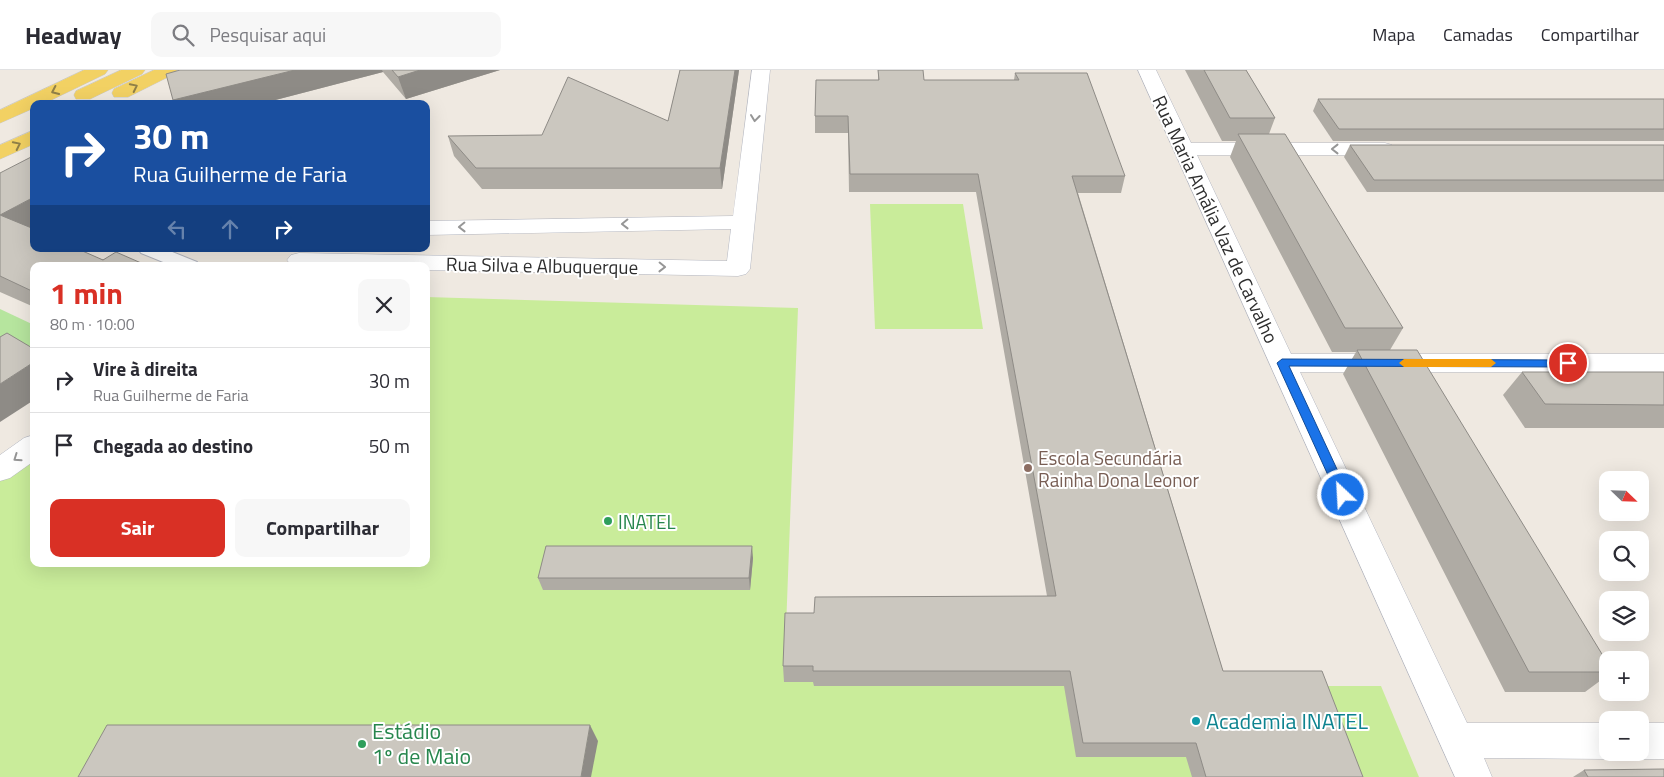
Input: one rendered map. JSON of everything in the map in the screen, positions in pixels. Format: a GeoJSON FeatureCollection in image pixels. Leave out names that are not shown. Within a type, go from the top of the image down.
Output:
{"type":"FeatureCollection","features":[{"type":"Feature","properties":{"kind":"main road"},"geometry":{"type":"LineString","coordinates":[[36,100],[99,70]]}},
{"type":"Feature","properties":{"kind":"main road"},"geometry":{"type":"LineString","coordinates":[[74,100],[136,70]]}},
{"type":"Feature","properties":{"kind":"main road"},"geometry":{"type":"LineString","coordinates":[[110,100],[173,76]]}},
{"type":"Feature","properties":{"kind":"main road"},"geometry":{"type":"LineString","coordinates":[[142,100],[173,76]]}},
{"type":"Feature","properties":{"kind":"main road"},"geometry":{"type":"LineString","coordinates":[[0,117],[30,103]]}},
{"type":"Feature","properties":{"kind":"main road"},"geometry":{"type":"LineString","coordinates":[[0,136],[30,121]]}},
{"type":"Feature","properties":{"kind":"main road"},"geometry":{"type":"LineString","coordinates":[[0,153],[30,138]]}},
{"type":"Feature","properties":{"kind":"main road"},"geometry":{"type":"LineString","coordinates":[[0,173],[30,158]]}},
{"type":"Feature","properties":{"kind":"street","name":"Rua Silva e Albuquerque"},"geometry":{"type":"LineString","coordinates":[[301,258],[738,268],[761,70]]}},
{"type":"Feature","properties":{"kind":"street","name":"Rua Maria Amália Vaz de Carvalho"},"geometry":{"type":"LineString","coordinates":[[1147,70],[1474,777]]}},
{"type":"Feature","properties":{"kind":"street"},"geometry":{"type":"LineString","coordinates":[[1183,149],[1408,149]]}},
{"type":"Feature","properties":{"kind":"street","name":"Rua Silva e Albuquerque"},"geometry":{"type":"LineString","coordinates":[[430,228],[743,222]]}},
{"type":"Feature","properties":{"kind":"street"},"geometry":{"type":"LineString","coordinates":[[1282,363],[1664,363]]}},
{"type":"Feature","properties":{"kind":"street"},"geometry":{"type":"LineString","coordinates":[[0,470],[30,449]]}},
{"type":"Feature","properties":{"kind":"street"},"geometry":{"type":"LineString","coordinates":[[1457,740],[1599,741]]}},
{"type":"Feature","properties":{"kind":"street"},"geometry":{"type":"LineString","coordinates":[[1649,741],[1664,741]]}},
{"type":"Feature","properties":{"kind":"lane"},"geometry":{"type":"LineString","coordinates":[[155,252],[180,262]]}},
{"type":"Feature","properties":{"kind":"green space"},"geometry":{"type":"Polygon","coordinates":[[[870,204],[963,204],[983,329],[875,329],[870,204]]]}},
{"type":"Feature","properties":{"kind":"green space","name":"INATEL"},"geometry":{"type":"Polygon","coordinates":[[[430,297],[798,308],[786,629],[814,682],[814,686],[1381,686],[1419,777],[0,777],[0,478],[30,458],[30,567],[430,567],[430,297]]]}},
{"type":"Feature","properties":{"kind":"green space"},"geometry":{"type":"Polygon","coordinates":[[[0,309],[30,323],[30,365],[0,375],[0,309]]]}},
{"type":"Feature","properties":{"kind":"building"},"geometry":{"type":"Polygon","coordinates":[[[180,70],[295,70],[173,100],[166,74],[180,70]]]}},
{"type":"Feature","properties":{"kind":"building"},"geometry":{"type":"Polygon","coordinates":[[[392,70],[420,70],[398,77],[392,70]]]}},
{"type":"Feature","properties":{"kind":"building"},"geometry":{"type":"Polygon","coordinates":[[[680,70],[735,70],[720,168],[476,168],[448,136],[542,135],[568,77],[668,121],[680,70]]]}},
{"type":"Feature","properties":{"kind":"building"},"geometry":{"type":"Polygon","coordinates":[[[878,70],[923,70],[924,80],[1019,80],[1015,73],[1087,73],[1125,176],[1072,176],[1223,671],[1322,671],[1363,777],[1206,777],[1196,743],[1083,743],[1070,671],[813,671],[813,666],[783,666],[785,613],[814,613],[815,597],[1056,596],[978,174],[850,174],[848,116],[815,116],[816,80],[879,80],[878,70]]]}},
{"type":"Feature","properties":{"kind":"building"},"geometry":{"type":"Polygon","coordinates":[[[1204,70],[1246,70],[1275,118],[1230,118],[1204,70]]]}},
{"type":"Feature","properties":{"kind":"building"},"geometry":{"type":"Polygon","coordinates":[[[1318,99],[1664,99],[1664,129],[1339,129],[1318,99]]]}},
{"type":"Feature","properties":{"kind":"building"},"geometry":{"type":"Polygon","coordinates":[[[1238,134],[1285,134],[1403,328],[1345,328],[1238,134]]]}},
{"type":"Feature","properties":{"kind":"building"},"geometry":{"type":"Polygon","coordinates":[[[1350,145],[1664,145],[1664,180],[1374,180],[1350,145]]]}},
{"type":"Feature","properties":{"kind":"building"},"geometry":{"type":"Polygon","coordinates":[[[30,158],[30,199],[0,215],[0,173],[30,158]]]}},
{"type":"Feature","properties":{"kind":"building"},"geometry":{"type":"Polygon","coordinates":[[[0,215],[30,227],[30,252],[85,252],[103,260],[116,252],[139,262],[30,262],[30,290],[0,276],[0,215]]]}},
{"type":"Feature","properties":{"kind":"building"},"geometry":{"type":"Polygon","coordinates":[[[7,333],[30,347],[30,365],[0,384],[0,337],[7,333]]]}},
{"type":"Feature","properties":{"kind":"building"},"geometry":{"type":"Polygon","coordinates":[[[1357,350],[1417,350],[1600,651],[1599,672],[1529,672],[1357,350]]]}},
{"type":"Feature","properties":{"kind":"building"},"geometry":{"type":"Polygon","coordinates":[[[1522,372],[1664,372],[1664,405],[1545,404],[1522,372]]]}},
{"type":"Feature","properties":{"kind":"building"},"geometry":{"type":"Polygon","coordinates":[[[546,546],[752,546],[749,578],[538,578],[546,546]]]}},
{"type":"Feature","properties":{"kind":"building","name":"Estádio 1º de Maio"},"geometry":{"type":"Polygon","coordinates":[[[107,725],[590,725],[581,777],[78,777],[107,725]]]}},
{"type":"Feature","properties":{"kind":"building"},"geometry":{"type":"Polygon","coordinates":[[[1664,769],[1664,777],[1588,777],[1584,770],[1664,769]]]}},
{"type":"Feature","properties":{"kind":"slow traffic"},"geometry":{"type":"LineString","coordinates":[[1404,363],[1491,363]]}},
{"type":"Feature","properties":{"kind":"place","name":"Escola Secundária Rainha Dona Leonor"},"geometry":{"type":"Point","coordinates":[1028,468]}},
{"type":"Feature","properties":{"kind":"place","name":"INATEL"},"geometry":{"type":"Point","coordinates":[608,521]}},
{"type":"Feature","properties":{"kind":"place","name":"Academia INATEL"},"geometry":{"type":"Point","coordinates":[1196,721]}},
{"type":"Feature","properties":{"kind":"place","name":"Estádio 1º de Maio"},"geometry":{"type":"Point","coordinates":[362,744]}},
{"type":"Feature","properties":{"kind":"route"},"geometry":{"type":"LineString","coordinates":[[1343,495],[1282,363],[1568,363]]}}]}
